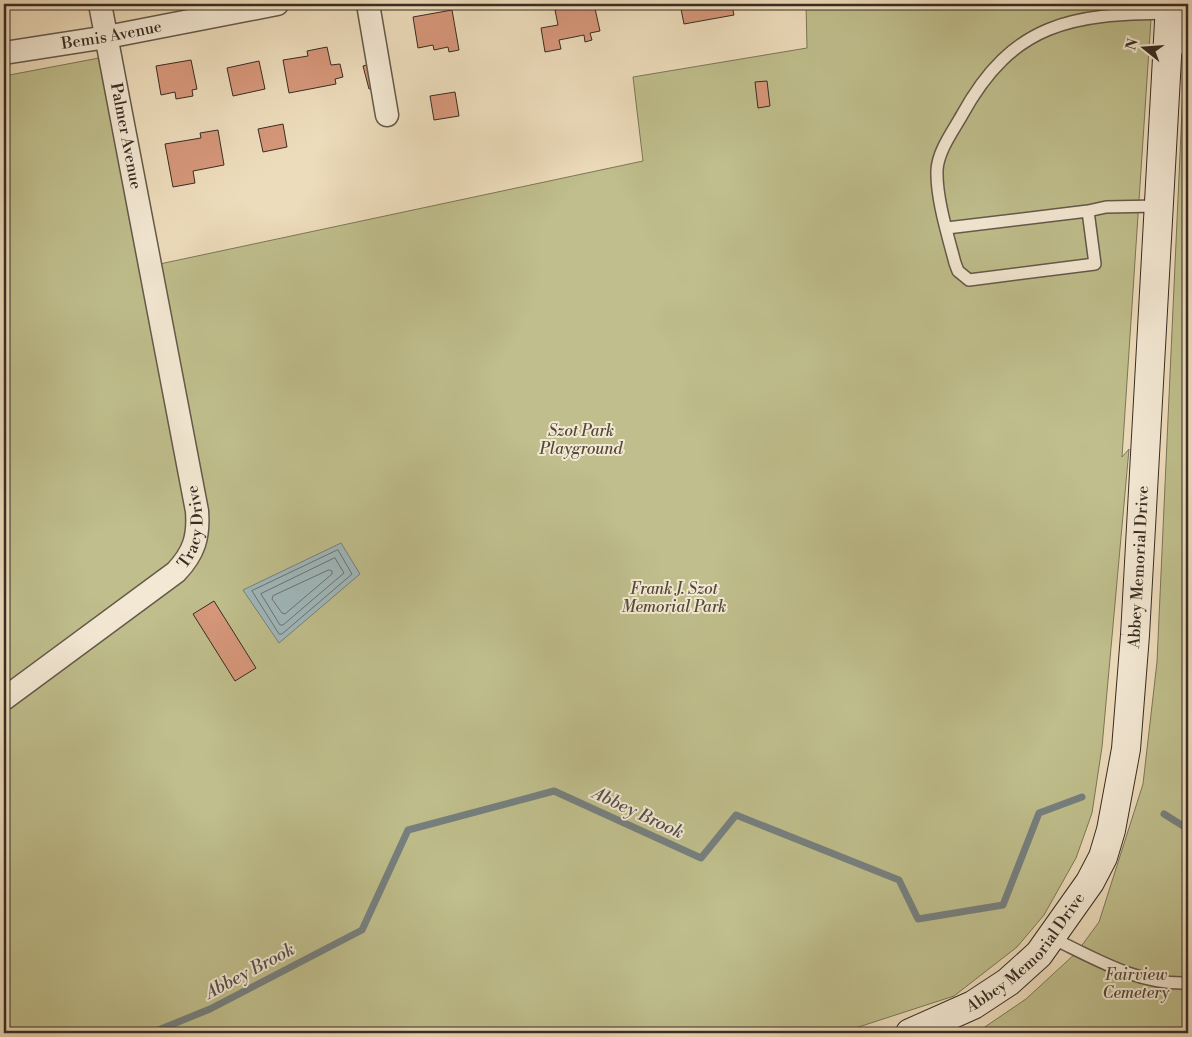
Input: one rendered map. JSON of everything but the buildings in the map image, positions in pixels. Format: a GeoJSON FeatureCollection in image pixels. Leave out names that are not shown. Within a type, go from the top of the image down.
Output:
{"type":"FeatureCollection","features":[{"type":"Feature","properties":{"kind":"main road","name":"Abbey Memorial Drive"},"geometry":{"type":"LineString","coordinates":[[910,1033],[954,1015],[991,994],[1024,969],[1052,938],[1090,882],[1103,857],[1112,830],[1123,767],[1135,635],[1158,206],[1178,49],[1170,8]]}},
{"type":"Feature","properties":{"kind":"street","name":"Palmer Avenue"},"geometry":{"type":"LineString","coordinates":[[100,4],[152,268]]}},
{"type":"Feature","properties":{"kind":"street","name":"Bemis Avenue"},"geometry":{"type":"LineString","coordinates":[[4,52],[107,36],[276,4]]}},
{"type":"Feature","properties":{"kind":"street"},"geometry":{"type":"LineString","coordinates":[[368,4],[387,114]]}},
{"type":"Feature","properties":{"kind":"street","name":"Tracy Drive"},"geometry":{"type":"LineString","coordinates":[[4,699],[176,572],[187,560],[197,538],[197,511],[152,268]]}},
{"type":"Feature","properties":{"kind":"lane"},"geometry":{"type":"LineString","coordinates":[[1088,211],[1095,264],[973,280],[965,278],[958,271],[947,228],[938,186],[938,162],[966,106],[1003,58],[1017,46],[1051,27],[1114,13],[1170,8]]}},
{"type":"Feature","properties":{"kind":"lane"},"geometry":{"type":"LineString","coordinates":[[947,228],[1088,211],[1106,207],[1158,206]]}},
{"type":"Feature","properties":{"kind":"lane"},"geometry":{"type":"LineString","coordinates":[[1052,938],[1127,974],[1150,981],[1188,983]]}},
{"type":"Feature","properties":{"kind":"green space","name":"Frank J. Szot Memorial Park"},"geometry":{"type":"Polygon","coordinates":[[[806,4],[1152,4],[1122,457],[1129,449],[1102,747],[1092,813],[1076,858],[1044,915],[1017,947],[954,996],[840,1033],[4,1033],[4,76],[99,58],[141,268],[643,161],[633,77],[807,48],[806,4]]]}},
{"type":"Feature","properties":{"kind":"green space","name":"Fairview Cemetery"},"geometry":{"type":"Polygon","coordinates":[[[1184,66],[1188,67],[1188,1033],[976,1033],[1026,999],[1077,952],[1099,922],[1143,784],[1157,662],[1184,66]]]}},
{"type":"Feature","properties":{"kind":"water"},"geometry":{"type":"Polygon","coordinates":[[[341,543],[360,574],[279,643],[243,590],[341,543]]]}},
{"type":"Feature","properties":{"kind":"waterway","name":"Abbey Brook"},"geometry":{"type":"LineString","coordinates":[[151,1033],[210,1009],[362,930],[408,830],[554,791],[701,858],[736,815],[899,880],[918,919],[1003,905],[1039,813],[1082,797]]}},
{"type":"Feature","properties":{"kind":"waterway","name":"Abbey Brook"},"geometry":{"type":"LineString","coordinates":[[1164,814],[1188,829]]}},
{"type":"Feature","properties":{"kind":"park label","name":"Szot Park Playground"},"geometry":{"type":"Point","coordinates":[581,440]}}]}
